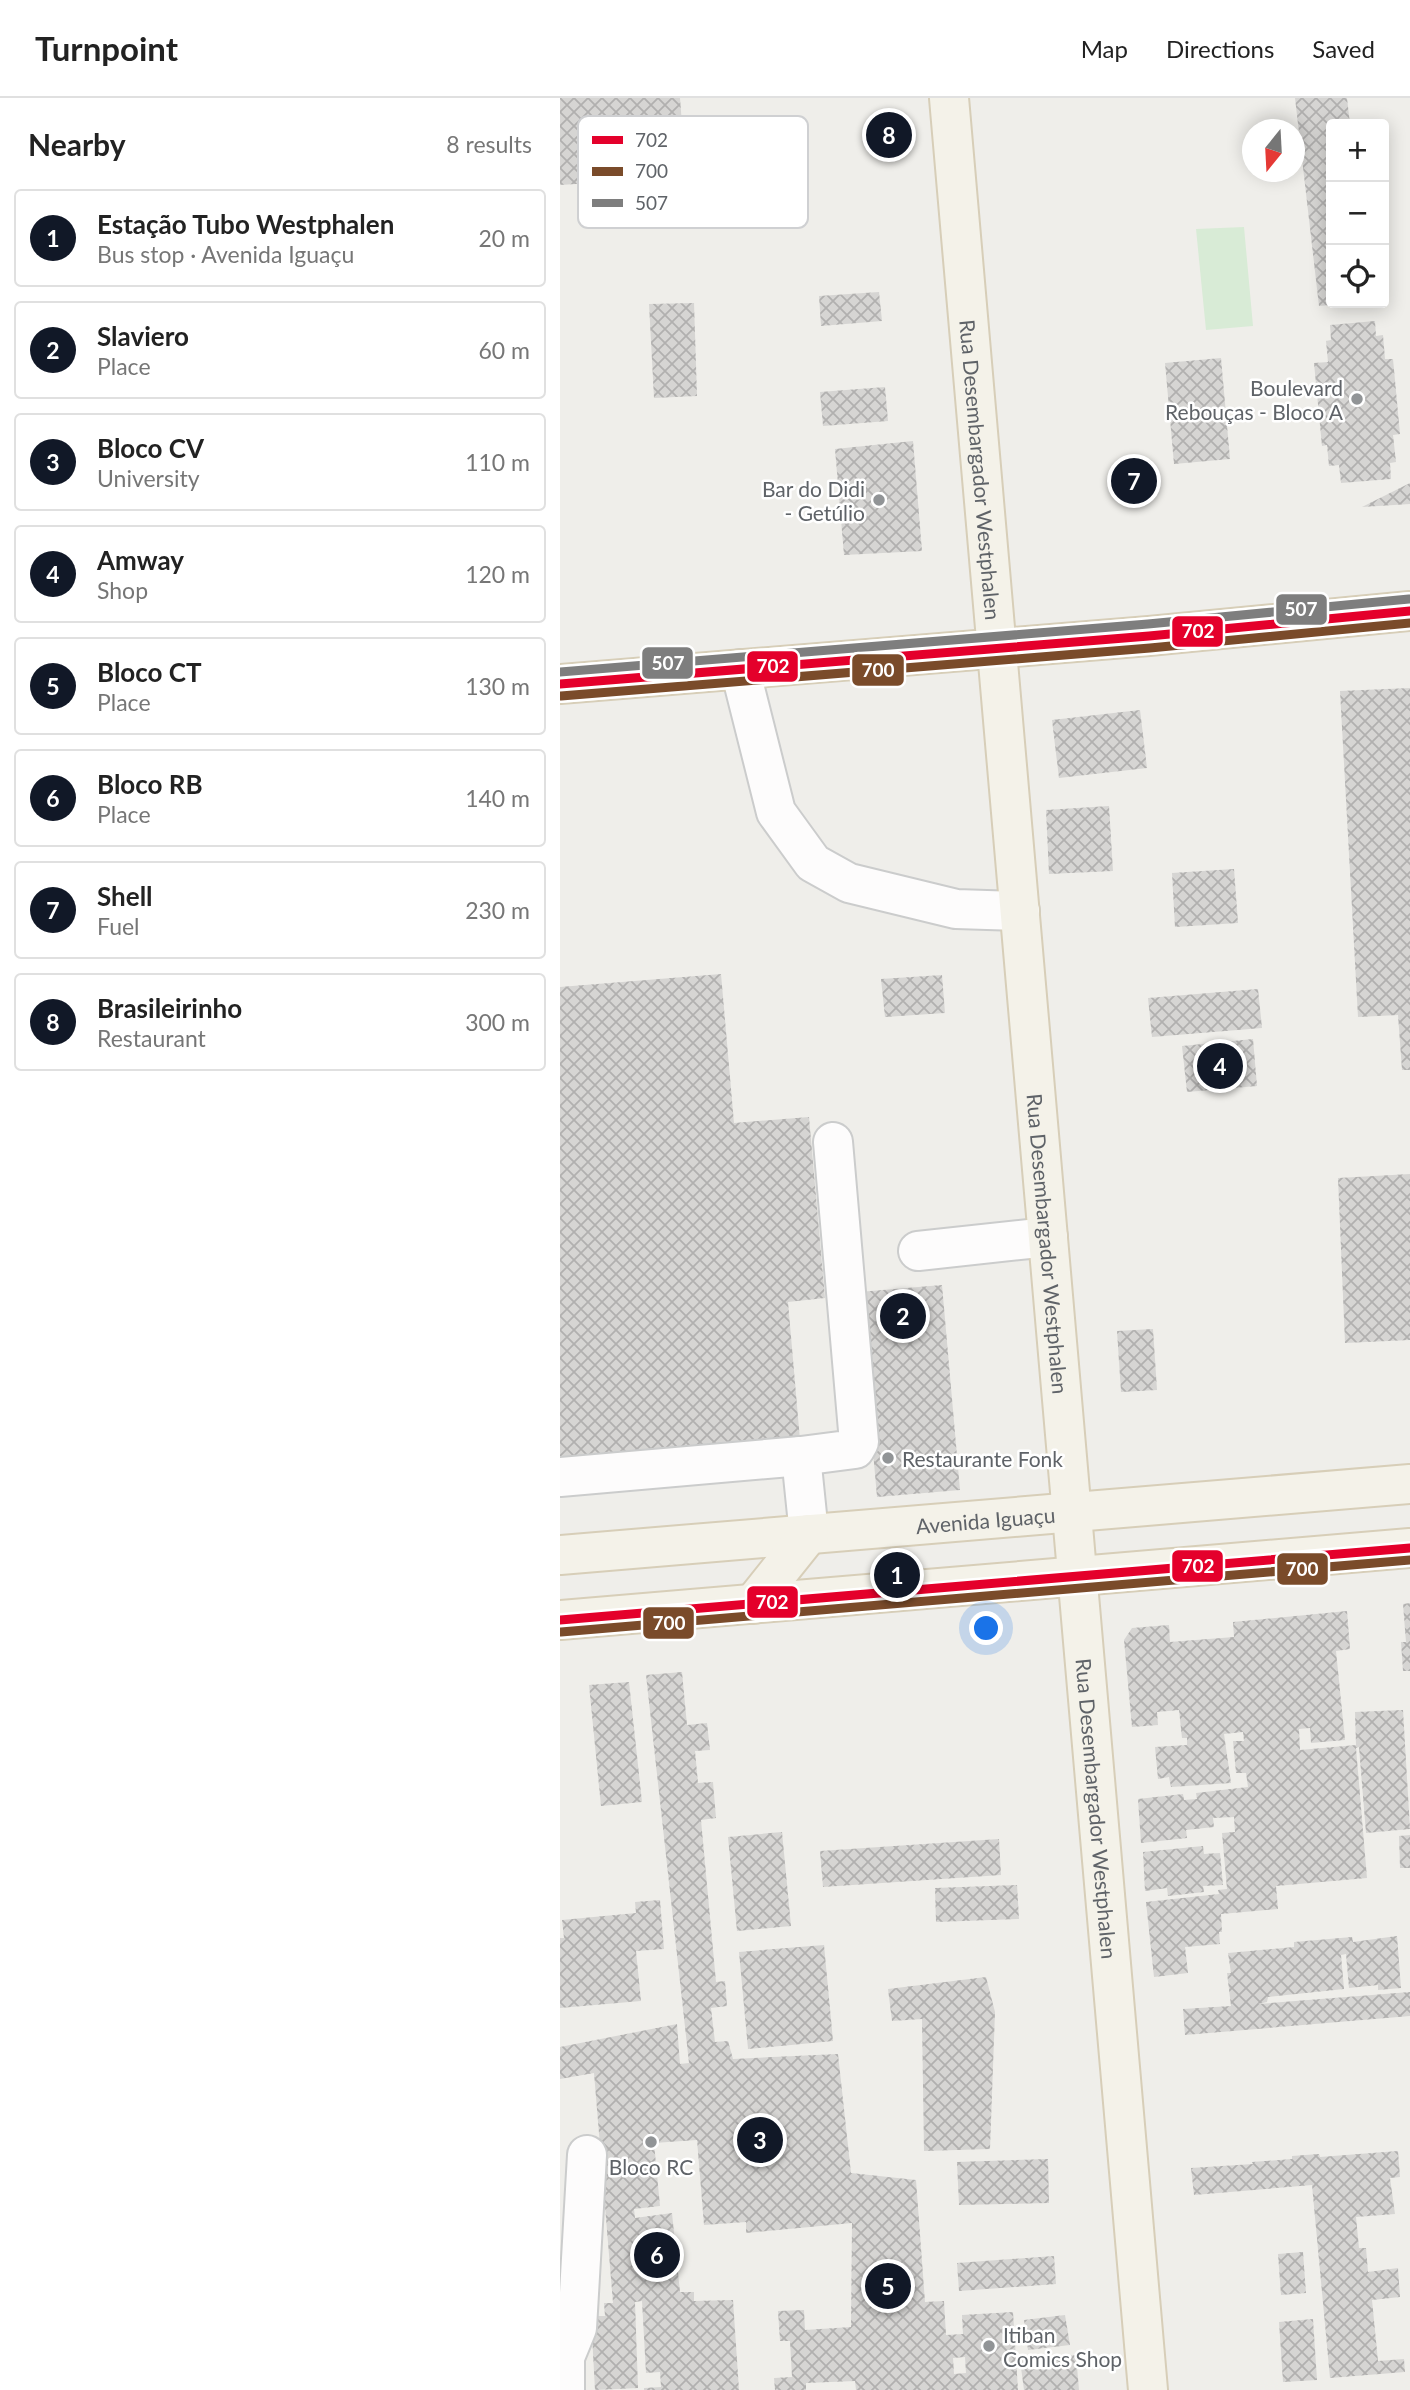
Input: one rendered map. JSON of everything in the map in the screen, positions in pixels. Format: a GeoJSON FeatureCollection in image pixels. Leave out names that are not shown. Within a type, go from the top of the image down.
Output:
{"type":"FeatureCollection","features":[{"type":"Feature","properties":{"kind":"main road","name":"Rua Desembargador Westphalen"},"geometry":{"type":"LineString","coordinates":[[949,98],[1148,2390]]}},
{"type":"Feature","properties":{"kind":"main road"},"geometry":{"type":"LineString","coordinates":[[560,684],[1410,611]]}},
{"type":"Feature","properties":{"kind":"main road","name":"Avenida Iguaçu"},"geometry":{"type":"LineString","coordinates":[[560,1555],[1410,1484]]}},
{"type":"Feature","properties":{"kind":"main road"},"geometry":{"type":"LineString","coordinates":[[753,1604],[809,1534]]}},
{"type":"Feature","properties":{"kind":"main road"},"geometry":{"type":"LineString","coordinates":[[560,1620],[1410,1548]]}},
{"type":"Feature","properties":{"kind":"lane"},"geometry":{"type":"LineString","coordinates":[[740,669],[776,812],[813,863],[849,883],[956,909],[1020,911]]}},
{"type":"Feature","properties":{"kind":"lane"},"geometry":{"type":"LineString","coordinates":[[560,1477],[855,1449],[859,1442],[833,1142]]}},
{"type":"Feature","properties":{"kind":"lane"},"geometry":{"type":"LineString","coordinates":[[918,1251],[1048,1237]]}},
{"type":"Feature","properties":{"kind":"lane"},"geometry":{"type":"LineString","coordinates":[[800,1456],[809,1534]]}},
{"type":"Feature","properties":{"kind":"lane"},"geometry":{"type":"LineString","coordinates":[[565,2390],[565,2357],[578,2328],[587,2155]]}},
{"type":"Feature","properties":{"kind":"green space"},"geometry":{"type":"Polygon","coordinates":[[[1244,227],[1253,326],[1206,330],[1196,229],[1244,227]]]}},
{"type":"Feature","properties":{"kind":"building"},"geometry":{"type":"Polygon","coordinates":[[[560,98],[680,98],[681,116],[578,116],[578,184],[560,185],[560,98]]]}},
{"type":"Feature","properties":{"kind":"building"},"geometry":{"type":"Polygon","coordinates":[[[1295,98],[1347,98],[1349,119],[1326,119],[1326,305],[1319,306],[1305,182],[1305,119],[1297,119],[1295,98]]]}},
{"type":"Feature","properties":{"kind":"building"},"geometry":{"type":"Polygon","coordinates":[[[879,292],[882,321],[821,326],[819,296],[879,292]]]}},
{"type":"Feature","properties":{"kind":"building"},"geometry":{"type":"Polygon","coordinates":[[[694,303],[697,396],[654,398],[649,304],[694,303]]]}},
{"type":"Feature","properties":{"kind":"building","name":"Boulevard Rebouças - Bloco A"},"geometry":{"type":"Polygon","coordinates":[[[1375,321],[1376,336],[1383,335],[1385,359],[1393,359],[1400,434],[1393,435],[1396,462],[1390,463],[1391,479],[1341,483],[1339,465],[1329,466],[1327,445],[1322,446],[1314,363],[1328,362],[1326,341],[1331,340],[1330,325],[1375,321]]]}},
{"type":"Feature","properties":{"kind":"building"},"geometry":{"type":"Polygon","coordinates":[[[1221,358],[1230,459],[1174,464],[1165,363],[1221,358]]]}},
{"type":"Feature","properties":{"kind":"building"},"geometry":{"type":"Polygon","coordinates":[[[885,387],[888,421],[823,426],[820,392],[885,387]]]}},
{"type":"Feature","properties":{"kind":"building","name":"Bar do Didi - Getúlio"},"geometry":{"type":"Polygon","coordinates":[[[913,441],[922,551],[844,555],[835,449],[913,441]]]}},
{"type":"Feature","properties":{"kind":"building"},"geometry":{"type":"Polygon","coordinates":[[[1410,483],[1410,504],[1362,507],[1410,483]]]}},
{"type":"Feature","properties":{"kind":"building"},"geometry":{"type":"Polygon","coordinates":[[[1410,688],[1410,1070],[1402,1070],[1398,1015],[1358,1017],[1340,691],[1410,688]]]}},
{"type":"Feature","properties":{"kind":"building"},"geometry":{"type":"Polygon","coordinates":[[[1140,710],[1147,768],[1059,778],[1052,720],[1140,710]]]}},
{"type":"Feature","properties":{"kind":"building"},"geometry":{"type":"Polygon","coordinates":[[[1109,806],[1113,871],[1049,874],[1046,810],[1109,806]]]}},
{"type":"Feature","properties":{"kind":"building"},"geometry":{"type":"Polygon","coordinates":[[[1234,869],[1238,923],[1175,927],[1172,873],[1234,869]]]}},
{"type":"Feature","properties":{"kind":"building"},"geometry":{"type":"Polygon","coordinates":[[[721,974],[734,1123],[809,1117],[825,1298],[788,1302],[800,1440],[560,1460],[560,987],[721,974]]]}},
{"type":"Feature","properties":{"kind":"building"},"geometry":{"type":"Polygon","coordinates":[[[942,975],[945,1013],[885,1017],[881,979],[942,975]]]}},
{"type":"Feature","properties":{"kind":"building"},"geometry":{"type":"Polygon","coordinates":[[[1258,989],[1262,1028],[1152,1037],[1148,998],[1258,989]]]}},
{"type":"Feature","properties":{"kind":"building"},"geometry":{"type":"Polygon","coordinates":[[[1253,1039],[1257,1086],[1187,1092],[1182,1046],[1253,1039]]]}},
{"type":"Feature","properties":{"kind":"building"},"geometry":{"type":"Polygon","coordinates":[[[1410,1174],[1410,1340],[1345,1343],[1338,1178],[1410,1174]]]}},
{"type":"Feature","properties":{"kind":"building"},"geometry":{"type":"Polygon","coordinates":[[[942,1285],[960,1490],[877,1497],[859,1292],[942,1285]]]}},
{"type":"Feature","properties":{"kind":"building"},"geometry":{"type":"Polygon","coordinates":[[[1153,1329],[1157,1390],[1121,1392],[1117,1331],[1153,1329]]]}},
{"type":"Feature","properties":{"kind":"building"},"geometry":{"type":"Polygon","coordinates":[[[922,1566],[923,1577],[871,1581],[871,1570],[922,1566]]]}},
{"type":"Feature","properties":{"kind":"building"},"geometry":{"type":"Polygon","coordinates":[[[1410,1603],[1410,1671],[1403,1671],[1401,1642],[1406,1642],[1403,1604],[1410,1603]]]}},
{"type":"Feature","properties":{"kind":"building"},"geometry":{"type":"Polygon","coordinates":[[[1347,1611],[1350,1649],[1336,1651],[1345,1740],[1311,1743],[1310,1728],[1299,1729],[1300,1750],[1356,1745],[1355,1712],[1403,1710],[1410,1829],[1366,1833],[1359,1747],[1356,1748],[1367,1878],[1276,1886],[1278,1909],[1221,1914],[1220,1944],[1185,1947],[1188,1973],[1154,1977],[1146,1902],[1219,1894],[1218,1890],[1227,1889],[1222,1833],[1235,1832],[1234,1817],[1213,1818],[1214,1827],[1186,1830],[1187,1838],[1141,1843],[1138,1799],[1183,1794],[1184,1800],[1197,1799],[1196,1793],[1248,1787],[1246,1773],[1236,1773],[1233,1741],[1244,1741],[1243,1732],[1224,1734],[1231,1783],[1171,1787],[1169,1777],[1158,1779],[1155,1747],[1187,1745],[1187,1738],[1182,1738],[1179,1710],[1157,1712],[1158,1725],[1132,1727],[1124,1640],[1132,1628],[1169,1625],[1170,1642],[1234,1637],[1233,1622],[1347,1611]]]}},
{"type":"Feature","properties":{"kind":"building"},"geometry":{"type":"Polygon","coordinates":[[[682,1672],[687,1725],[707,1723],[710,1750],[695,1751],[698,1783],[713,1782],[716,1818],[701,1820],[716,1982],[725,1981],[727,2006],[711,2008],[715,2042],[728,2041],[733,2059],[838,2054],[851,2173],[916,2180],[925,2302],[944,2301],[946,2335],[963,2334],[962,2315],[1013,2312],[1018,2390],[856,2390],[855,2381],[806,2383],[806,2390],[775,2390],[774,2378],[792,2377],[790,2341],[780,2341],[778,2311],[804,2310],[805,2330],[851,2327],[852,2223],[746,2233],[746,2222],[704,2225],[697,2140],[654,2143],[660,2206],[634,2209],[635,2218],[672,2213],[680,2292],[694,2292],[694,2301],[733,2300],[739,2390],[644,2390],[661,2387],[660,2372],[646,2373],[642,2301],[635,2302],[638,2388],[595,2390],[591,2316],[605,2316],[604,2303],[613,2303],[594,2073],[560,2079],[560,2047],[677,2024],[680,2064],[689,2063],[646,1675],[682,1672]],[[965,2357],[953,2358],[954,2374],[966,2373],[965,2357]]]}},
{"type":"Feature","properties":{"kind":"building"},"geometry":{"type":"Polygon","coordinates":[[[629,1682],[642,1802],[601,1806],[589,1685],[629,1682]]]}},
{"type":"Feature","properties":{"kind":"building"},"geometry":{"type":"Polygon","coordinates":[[[782,1832],[791,1926],[737,1931],[728,1837],[782,1832]]]}},
{"type":"Feature","properties":{"kind":"building"},"geometry":{"type":"Polygon","coordinates":[[[1410,1835],[1410,1868],[1400,1868],[1399,1836],[1410,1835]]]}},
{"type":"Feature","properties":{"kind":"building"},"geometry":{"type":"Polygon","coordinates":[[[999,1839],[1001,1875],[823,1887],[820,1851],[999,1839]]]}},
{"type":"Feature","properties":{"kind":"building"},"geometry":{"type":"Polygon","coordinates":[[[1203,1846],[1204,1854],[1220,1853],[1223,1885],[1203,1886],[1204,1892],[1168,1896],[1167,1888],[1145,1891],[1143,1852],[1203,1846]]]}},
{"type":"Feature","properties":{"kind":"building"},"geometry":{"type":"Polygon","coordinates":[[[1017,1885],[1019,1919],[936,1922],[935,1888],[1017,1885]]]}},
{"type":"Feature","properties":{"kind":"building"},"geometry":{"type":"Polygon","coordinates":[[[660,1900],[664,1949],[636,1951],[641,2001],[560,2008],[560,1938],[564,1938],[562,1920],[636,1913],[635,1902],[660,1900]]]}},
{"type":"Feature","properties":{"kind":"building"},"geometry":{"type":"Polygon","coordinates":[[[1397,1936],[1401,1988],[1378,1990],[1378,1985],[1349,1988],[1346,1954],[1341,1955],[1344,1989],[1268,1997],[1267,2002],[1258,2004],[1410,1992],[1410,2016],[1185,2035],[1183,2009],[1231,2006],[1227,1973],[1231,1973],[1228,1953],[1294,1947],[1294,1942],[1352,1937],[1353,1942],[1397,1936]]]}},
{"type":"Feature","properties":{"kind":"building"},"geometry":{"type":"Polygon","coordinates":[[[824,1945],[833,2041],[748,2049],[739,1952],[824,1945]]]}},
{"type":"Feature","properties":{"kind":"building"},"geometry":{"type":"Polygon","coordinates":[[[986,1977],[995,2012],[990,2149],[924,2151],[922,2019],[892,2021],[888,1989],[986,1977]]]}},
{"type":"Feature","properties":{"kind":"building"},"geometry":{"type":"Polygon","coordinates":[[[1398,2151],[1400,2177],[1390,2178],[1395,2214],[1356,2217],[1359,2248],[1366,2248],[1368,2272],[1398,2268],[1400,2297],[1372,2300],[1378,2361],[1404,2359],[1405,2372],[1330,2378],[1312,2185],[1194,2195],[1191,2168],[1253,2164],[1252,2162],[1292,2159],[1292,2156],[1319,2154],[1320,2157],[1398,2151]]]}},
{"type":"Feature","properties":{"kind":"building"},"geometry":{"type":"Polygon","coordinates":[[[1048,2159],[1049,2203],[959,2205],[957,2162],[1048,2159]]]}},
{"type":"Feature","properties":{"kind":"building"},"geometry":{"type":"Polygon","coordinates":[[[1303,2252],[1306,2293],[1281,2295],[1278,2254],[1303,2252]]]}},
{"type":"Feature","properties":{"kind":"building"},"geometry":{"type":"Polygon","coordinates":[[[1054,2256],[1056,2284],[959,2291],[957,2263],[1054,2256]]]}},
{"type":"Feature","properties":{"kind":"building"},"geometry":{"type":"Polygon","coordinates":[[[1065,2315],[1070,2345],[1028,2350],[1024,2320],[1065,2315]]]}},
{"type":"Feature","properties":{"kind":"building"},"geometry":{"type":"Polygon","coordinates":[[[1313,2319],[1317,2380],[1283,2382],[1279,2322],[1313,2319]]]}},
{"type":"Feature","properties":{"kind":"building"},"geometry":{"type":"Polygon","coordinates":[[[1076,2355],[1079,2390],[1024,2390],[1020,2360],[1076,2355]]]}},
{"type":"Feature","properties":{"kind":"transit line","name":"507"},"geometry":{"type":"LineString","coordinates":[[560,672],[1148,624],[1409,599]]}},
{"type":"Feature","properties":{"kind":"transit line","name":"702"},"geometry":{"type":"LineString","coordinates":[[560,684],[1149,636],[1410,611]]}},
{"type":"Feature","properties":{"kind":"transit line","name":"700"},"geometry":{"type":"LineString","coordinates":[[561,696],[1150,648],[1410,623]]}},
{"type":"Feature","properties":{"kind":"transit line","name":"702"},"geometry":{"type":"LineString","coordinates":[[560,1620],[1410,1548]]}},
{"type":"Feature","properties":{"kind":"transit line","name":"700"},"geometry":{"type":"LineString","coordinates":[[561,1632],[1410,1560]]}},
{"type":"Feature","properties":{"kind":"place","name":"Brasileirinho"},"geometry":{"type":"Point","coordinates":[889,135]}},
{"type":"Feature","properties":{"kind":"place","name":"Boulevard Rebouças - Bloco A"},"geometry":{"type":"Point","coordinates":[1357,399]}},
{"type":"Feature","properties":{"kind":"place","name":"Shell"},"geometry":{"type":"Point","coordinates":[1134,481]}},
{"type":"Feature","properties":{"kind":"place","name":"Bar do Didi - Getúlio"},"geometry":{"type":"Point","coordinates":[879,500]}},
{"type":"Feature","properties":{"kind":"place","name":"Amway"},"geometry":{"type":"Point","coordinates":[1220,1066]}},
{"type":"Feature","properties":{"kind":"place","name":"Slaviero"},"geometry":{"type":"Point","coordinates":[903,1316]}},
{"type":"Feature","properties":{"kind":"place","name":"Restaurante Fonk"},"geometry":{"type":"Point","coordinates":[888,1458]}},
{"type":"Feature","properties":{"kind":"place","name":"Estação Tubo Westphalen"},"geometry":{"type":"Point","coordinates":[897,1575]}},
{"type":"Feature","properties":{"kind":"place","name":"Bloco CV"},"geometry":{"type":"Point","coordinates":[760,2140]}},
{"type":"Feature","properties":{"kind":"place","name":"Bloco RC"},"geometry":{"type":"Point","coordinates":[651,2142]}},
{"type":"Feature","properties":{"kind":"place","name":"Bloco RB"},"geometry":{"type":"Point","coordinates":[657,2255]}},
{"type":"Feature","properties":{"kind":"place","name":"Bloco CT"},"geometry":{"type":"Point","coordinates":[888,2286]}},
{"type":"Feature","properties":{"kind":"place","name":"Itiban Comics Shop"},"geometry":{"type":"Point","coordinates":[989,2346]}}]}
